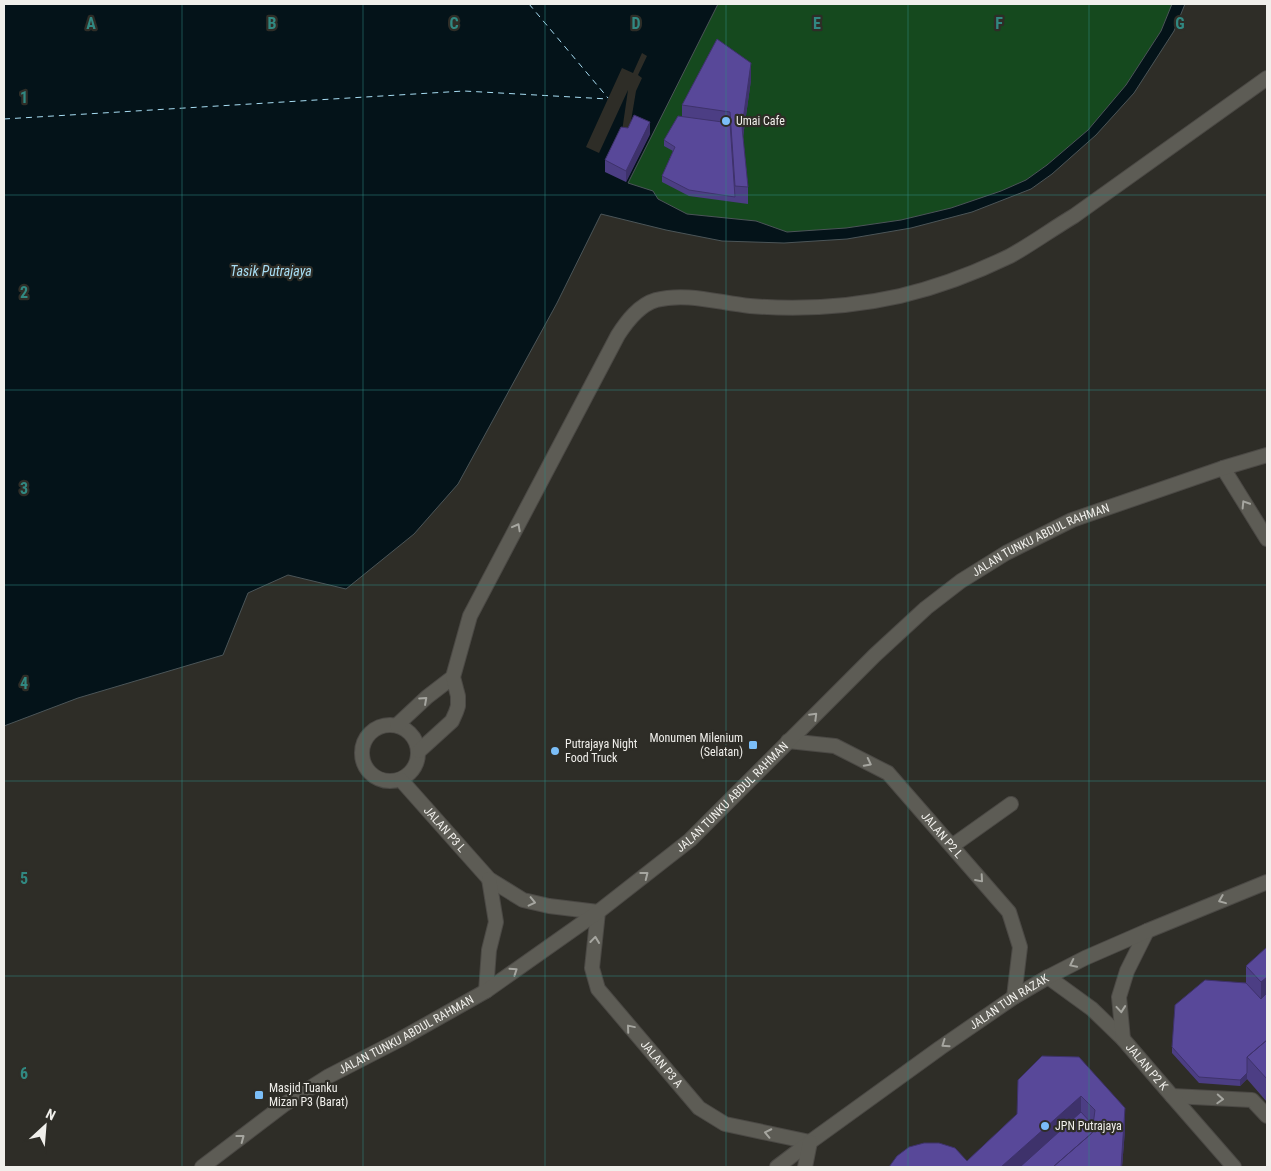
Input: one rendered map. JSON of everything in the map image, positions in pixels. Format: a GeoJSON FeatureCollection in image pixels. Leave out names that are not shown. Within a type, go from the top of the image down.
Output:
{"type":"FeatureCollection","features":[{"type":"Feature","properties":{"kind":"street"},"geometry":{"type":"LineString","coordinates":[[419,751],[452,721],[458,706],[458,696],[453,677],[470,616],[618,335],[626,322],[640,309],[654,301],[670,297],[687,297],[778,308],[828,307],[899,296],[939,285],[977,271],[1043,237],[1267,78]]}},
{"type":"Feature","properties":{"kind":"street","name":"JALAN TUNKU ABDUL RAHMAN"},"geometry":{"type":"LineString","coordinates":[[202,1167],[285,1104],[329,1076],[399,1040],[486,990],[598,912],[690,840],[875,655],[926,608],[961,580],[1006,553],[1072,520],[1223,468],[1267,455]]}},
{"type":"Feature","properties":{"kind":"street"},"geometry":{"type":"LineString","coordinates":[[1223,468],[1267,539]]}},
{"type":"Feature","properties":{"kind":"street"},"geometry":{"type":"LineString","coordinates":[[397,725],[427,697],[453,677]]}},
{"type":"Feature","properties":{"kind":"street"},"geometry":{"type":"LineString","coordinates":[[384,725],[397,725],[407,730],[415,740],[419,751],[417,763],[411,773],[401,780],[390,782],[378,779],[368,772],[362,762],[361,749],[365,738],[373,730],[384,725]]}},
{"type":"Feature","properties":{"kind":"street","name":"JALAN P2 L"},"geometry":{"type":"LineString","coordinates":[[788,741],[835,746],[888,773],[1009,912],[1020,947],[1014,997]]}},
{"type":"Feature","properties":{"kind":"street","name":"JALAN P3 L"},"geometry":{"type":"LineString","coordinates":[[401,780],[490,879],[523,900],[549,906],[598,912]]}},
{"type":"Feature","properties":{"kind":"street"},"geometry":{"type":"LineString","coordinates":[[952,846],[1011,804]]}},
{"type":"Feature","properties":{"kind":"street"},"geometry":{"type":"LineString","coordinates":[[486,990],[489,950],[496,922],[490,879]]}},
{"type":"Feature","properties":{"kind":"street","name":"JALAN TUN RAZAK"},"geometry":{"type":"LineString","coordinates":[[777,1167],[940,1048],[1014,997],[1048,977],[1085,958],[1147,931],[1267,882]]}},
{"type":"Feature","properties":{"kind":"street","name":"JALAN P3 A"},"geometry":{"type":"LineString","coordinates":[[598,912],[592,968],[598,989],[699,1108],[725,1124],[810,1142]]}},
{"type":"Feature","properties":{"kind":"street"},"geometry":{"type":"LineString","coordinates":[[1123,1039],[1120,997],[1128,971],[1147,931]]}},
{"type":"Feature","properties":{"kind":"street","name":"JALAN P2 K"},"geometry":{"type":"LineString","coordinates":[[1048,977],[1092,1009],[1123,1039],[1234,1167]]}},
{"type":"Feature","properties":{"kind":"street"},"geometry":{"type":"LineString","coordinates":[[1172,1096],[1252,1100],[1267,1116]]}},
{"type":"Feature","properties":{"kind":"street"},"geometry":{"type":"LineString","coordinates":[[805,1167],[810,1142]]}},
{"type":"Feature","properties":{"kind":"green space"},"geometry":{"type":"Polygon","coordinates":[[[718,4],[1172,4],[1161,31],[1126,85],[1088,130],[1047,165],[1026,180],[1001,191],[951,208],[901,220],[846,228],[787,232],[756,221],[687,214],[628,183],[718,4]]]}},
{"type":"Feature","properties":{"kind":"water","name":"Tasik Putrajaya"},"geometry":{"type":"Polygon","coordinates":[[[4,4],[718,4],[628,183],[653,191],[658,199],[687,214],[756,221],[787,232],[846,228],[901,220],[951,208],[1001,191],[1026,180],[1047,165],[1088,130],[1126,85],[1161,31],[1172,4],[1185,4],[1174,31],[1134,93],[1096,135],[1052,174],[1031,189],[972,212],[911,228],[847,239],[784,243],[722,241],[601,214],[557,303],[458,484],[414,534],[346,589],[288,575],[248,593],[223,655],[78,698],[4,726],[4,4]]]}},
{"type":"Feature","properties":{"kind":"pier"},"geometry":{"type":"Polygon","coordinates":[[[642,53],[647,56],[638,75],[642,78],[636,91],[628,139],[621,138],[628,90],[599,153],[586,147],[622,68],[633,73],[642,53]]]}},
{"type":"Feature","properties":{"kind":"building"},"geometry":{"type":"Polygon","coordinates":[[[717,39],[751,63],[742,127],[748,187],[735,186],[730,112],[682,105],[717,39]]]}},
{"type":"Feature","properties":{"kind":"building"},"geometry":{"type":"Polygon","coordinates":[[[634,115],[650,122],[626,171],[605,160],[621,127],[628,128],[634,115]]]}},
{"type":"Feature","properties":{"kind":"building"},"geometry":{"type":"Polygon","coordinates":[[[678,116],[730,123],[735,197],[689,190],[662,176],[675,147],[664,140],[678,116]]]}},
{"type":"Feature","properties":{"kind":"building"},"geometry":{"type":"Polygon","coordinates":[[[1267,947],[1267,977],[1261,982],[1246,966],[1267,947]]]}},
{"type":"Feature","properties":{"kind":"building"},"geometry":{"type":"Polygon","coordinates":[[[1205,980],[1246,983],[1261,999],[1267,993],[1267,1040],[1247,1057],[1247,1073],[1240,1080],[1199,1077],[1172,1047],[1175,1005],[1205,980]]]}},
{"type":"Feature","properties":{"kind":"building"},"geometry":{"type":"Polygon","coordinates":[[[1267,1040],[1267,1079],[1247,1057],[1267,1040]]]}},
{"type":"Feature","properties":{"kind":"building"},"geometry":{"type":"Polygon","coordinates":[[[1042,1056],[1079,1057],[1125,1108],[1121,1167],[1053,1167],[1092,1133],[1095,1110],[1081,1096],[1001,1167],[889,1167],[897,1156],[909,1147],[924,1143],[939,1143],[955,1148],[967,1161],[1017,1114],[1018,1080],[1042,1056]]]}},
{"type":"Feature","properties":{"kind":"building"},"geometry":{"type":"Polygon","coordinates":[[[1081,1112],[1093,1125],[1092,1133],[1053,1167],[1020,1167],[1081,1112]]]}},
{"type":"Feature","properties":{"kind":"ferry route"},"geometry":{"type":"LineString","coordinates":[[529,4],[608,98]]}},
{"type":"Feature","properties":{"kind":"ferry route"},"geometry":{"type":"LineString","coordinates":[[4,119],[464,91],[608,99]]}},
{"type":"Feature","properties":{"kind":"place","name":"Umai Cafe"},"geometry":{"type":"Point","coordinates":[726,121]}},
{"type":"Feature","properties":{"kind":"place","name":"Monumen Milenium (Selatan)"},"geometry":{"type":"Point","coordinates":[753,745]}},
{"type":"Feature","properties":{"kind":"place","name":"Putrajaya Night Food Truck"},"geometry":{"type":"Point","coordinates":[555,751]}},
{"type":"Feature","properties":{"kind":"place","name":"Masjid Tuanku Mizan P3 (Barat)"},"geometry":{"type":"Point","coordinates":[259,1095]}},
{"type":"Feature","properties":{"kind":"place","name":"JPN Putrajaya"},"geometry":{"type":"Point","coordinates":[1045,1126]}}]}
